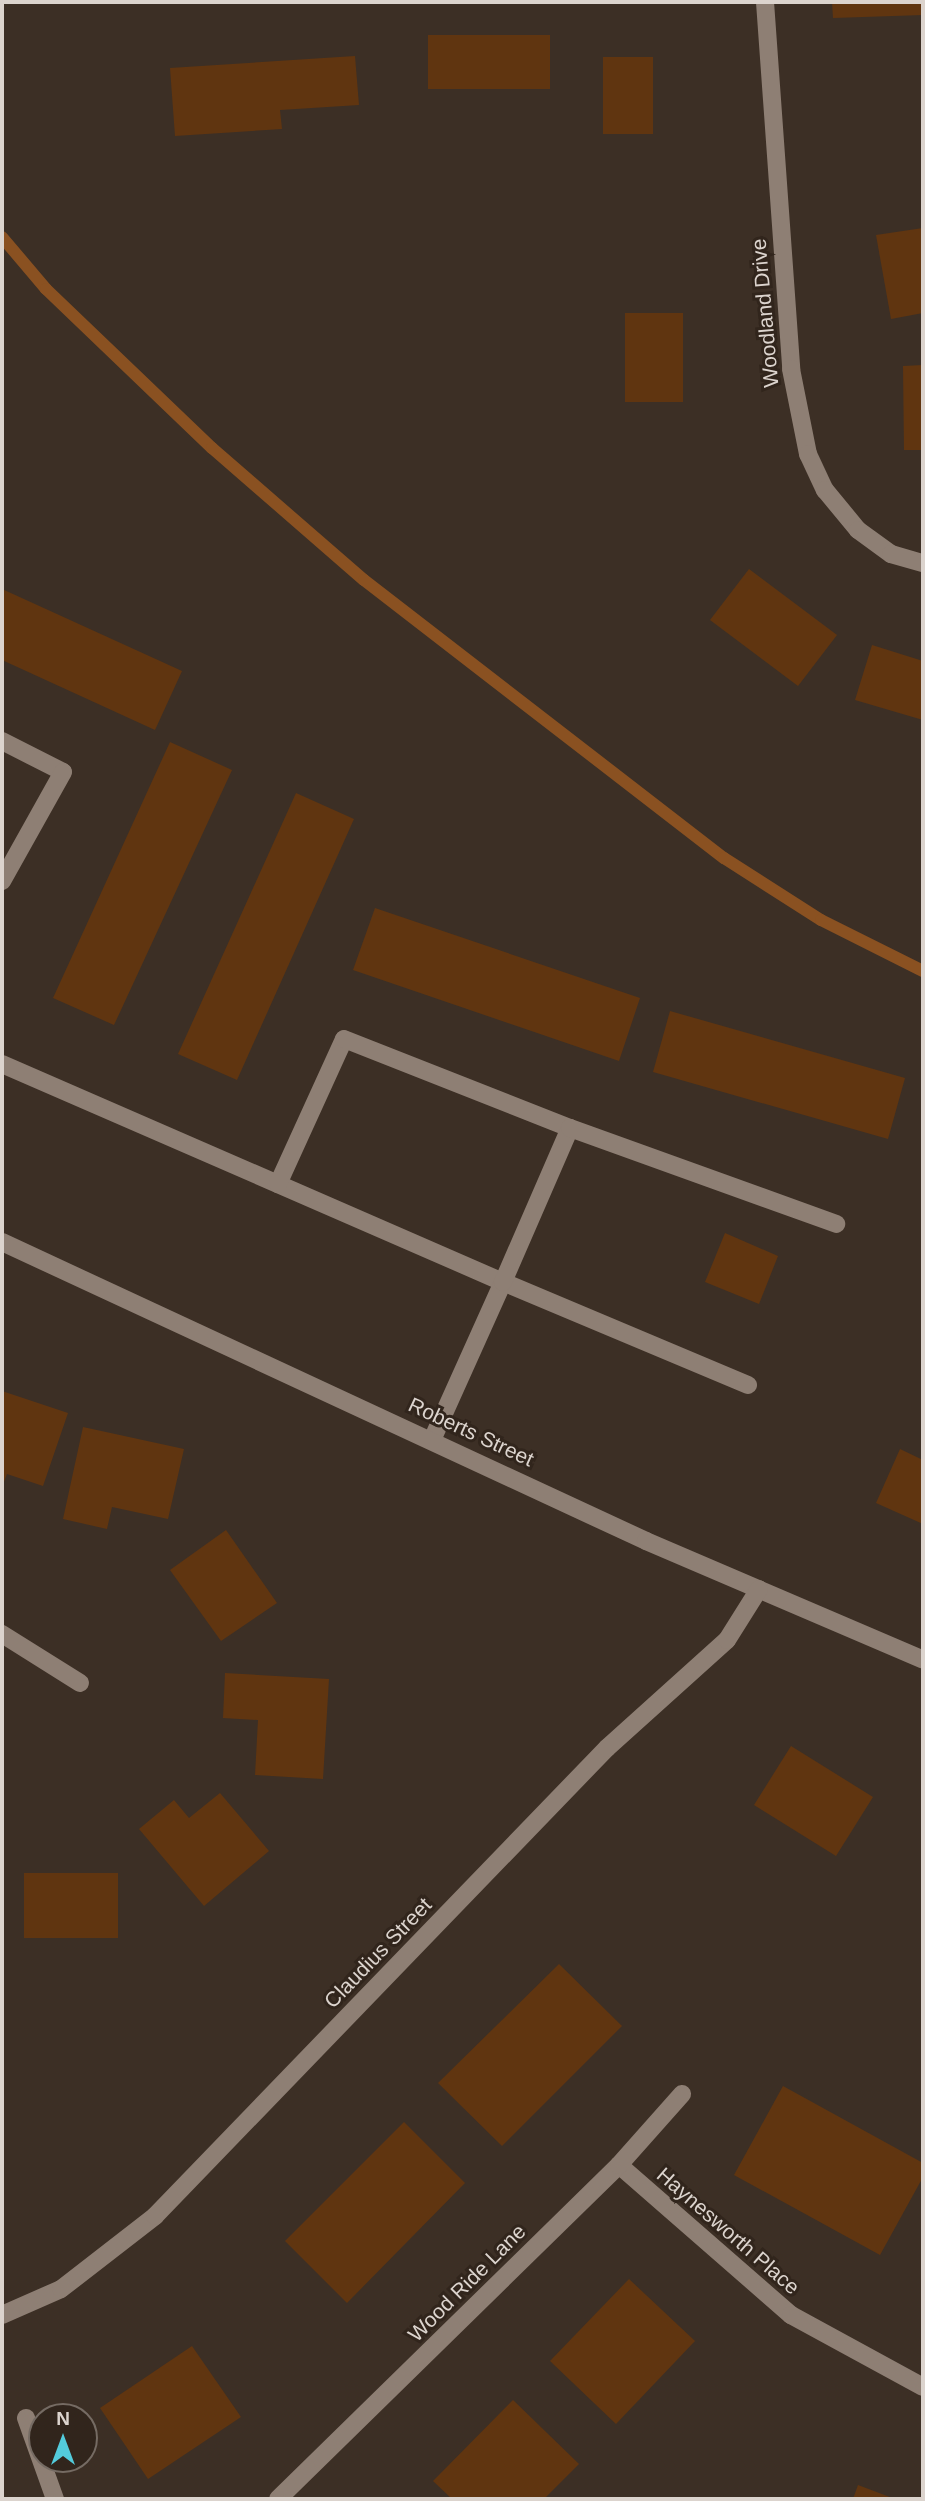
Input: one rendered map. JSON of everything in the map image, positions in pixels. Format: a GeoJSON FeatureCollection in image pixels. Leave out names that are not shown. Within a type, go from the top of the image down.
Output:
{"type":"FeatureCollection","features":[{"type":"Feature","properties":{"kind":"street","name":"Woodland Drive"},"geometry":{"type":"LineString","coordinates":[[765,2],[791,369],[801,428],[825,490],[858,530],[891,554],[923,563]]}},
{"type":"Feature","properties":{"kind":"street"},"geometry":{"type":"LineString","coordinates":[[2,741],[63,772],[2,881]]}},
{"type":"Feature","properties":{"kind":"street"},"geometry":{"type":"LineString","coordinates":[[278,1184],[344,1040],[570,1128],[836,1224]]}},
{"type":"Feature","properties":{"kind":"street"},"geometry":{"type":"LineString","coordinates":[[2,1063],[503,1282],[748,1385]]}},
{"type":"Feature","properties":{"kind":"street"},"geometry":{"type":"LineString","coordinates":[[433,1438],[570,1128]]}},
{"type":"Feature","properties":{"kind":"street","name":"Roberts Street"},"geometry":{"type":"LineString","coordinates":[[2,1242],[758,1589],[923,1660]]}},
{"type":"Feature","properties":{"kind":"street","name":"Claudius Street"},"geometry":{"type":"LineString","coordinates":[[2,2315],[61,2288],[155,2216],[607,1748],[727,1640],[758,1589]]}},
{"type":"Feature","properties":{"kind":"street"},"geometry":{"type":"LineString","coordinates":[[2,1634],[80,1683]]}},
{"type":"Feature","properties":{"kind":"street","name":"Wood Ride Lane"},"geometry":{"type":"LineString","coordinates":[[278,2499],[619,2165],[682,2094]]}},
{"type":"Feature","properties":{"kind":"street","name":"Haynesworth Place"},"geometry":{"type":"LineString","coordinates":[[619,2165],[791,2315],[923,2387]]}},
{"type":"Feature","properties":{"kind":"street"},"geometry":{"type":"LineString","coordinates":[[26,2417],[55,2499]]}},
{"type":"Feature","properties":{"kind":"building"},"geometry":{"type":"Polygon","coordinates":[[[832,2],[923,2],[923,15],[833,18],[832,2]]]}},
{"type":"Feature","properties":{"kind":"building"},"geometry":{"type":"Polygon","coordinates":[[[428,35],[550,35],[550,89],[428,89],[428,35]]]}},
{"type":"Feature","properties":{"kind":"building"},"geometry":{"type":"Polygon","coordinates":[[[355,56],[359,105],[280,110],[282,129],[175,136],[170,68],[355,56]]]}},
{"type":"Feature","properties":{"kind":"building"},"geometry":{"type":"Polygon","coordinates":[[[603,57],[653,57],[653,134],[603,134],[603,57]]]}},
{"type":"Feature","properties":{"kind":"building"},"geometry":{"type":"Polygon","coordinates":[[[923,228],[923,313],[891,319],[876,235],[923,228]]]}},
{"type":"Feature","properties":{"kind":"building"},"geometry":{"type":"Polygon","coordinates":[[[625,313],[683,313],[683,402],[625,402],[625,313]]]}},
{"type":"Feature","properties":{"kind":"building"},"geometry":{"type":"Polygon","coordinates":[[[923,365],[923,450],[904,450],[903,366],[923,365]]]}},
{"type":"Feature","properties":{"kind":"building"},"geometry":{"type":"Polygon","coordinates":[[[749,569],[837,635],[798,686],[710,620],[749,569]]]}},
{"type":"Feature","properties":{"kind":"building"},"geometry":{"type":"Polygon","coordinates":[[[2,589],[182,671],[155,730],[2,660],[2,589]]]}},
{"type":"Feature","properties":{"kind":"building"},"geometry":{"type":"Polygon","coordinates":[[[872,645],[923,661],[923,720],[855,700],[872,645]]]}},
{"type":"Feature","properties":{"kind":"building"},"geometry":{"type":"Polygon","coordinates":[[[170,742],[232,770],[114,1025],[53,998],[170,742]]]}},
{"type":"Feature","properties":{"kind":"building"},"geometry":{"type":"Polygon","coordinates":[[[296,793],[354,819],[237,1080],[178,1054],[296,793]]]}},
{"type":"Feature","properties":{"kind":"building"},"geometry":{"type":"Polygon","coordinates":[[[375,908],[640,998],[619,1061],[353,970],[375,908]]]}},
{"type":"Feature","properties":{"kind":"building"},"geometry":{"type":"Polygon","coordinates":[[[670,1011],[905,1078],[888,1139],[653,1072],[670,1011]]]}},
{"type":"Feature","properties":{"kind":"building"},"geometry":{"type":"Polygon","coordinates":[[[725,1233],[778,1256],[759,1304],[705,1282],[725,1233]]]}},
{"type":"Feature","properties":{"kind":"building"},"geometry":{"type":"Polygon","coordinates":[[[2,1391],[68,1413],[43,1486],[7,1474],[2,1487],[2,1391]]]}},
{"type":"Feature","properties":{"kind":"building"},"geometry":{"type":"Polygon","coordinates":[[[83,1427],[184,1449],[168,1519],[112,1507],[107,1529],[63,1519],[83,1427]]]}},
{"type":"Feature","properties":{"kind":"building"},"geometry":{"type":"Polygon","coordinates":[[[900,1449],[923,1460],[923,1524],[876,1503],[900,1449]]]}},
{"type":"Feature","properties":{"kind":"building"},"geometry":{"type":"Polygon","coordinates":[[[226,1530],[277,1603],[221,1641],[170,1570],[226,1530]]]}},
{"type":"Feature","properties":{"kind":"building"},"geometry":{"type":"Polygon","coordinates":[[[225,1673],[329,1679],[323,1779],[255,1775],[258,1720],[223,1718],[225,1673]]]}},
{"type":"Feature","properties":{"kind":"building"},"geometry":{"type":"Polygon","coordinates":[[[791,1746],[873,1797],[836,1856],[754,1805],[791,1746]]]}},
{"type":"Feature","properties":{"kind":"building"},"geometry":{"type":"Polygon","coordinates":[[[220,1793],[269,1851],[204,1906],[139,1829],[174,1800],[189,1818],[220,1793]]]}},
{"type":"Feature","properties":{"kind":"building"},"geometry":{"type":"Polygon","coordinates":[[[24,1873],[118,1873],[118,1938],[24,1938],[24,1873]]]}},
{"type":"Feature","properties":{"kind":"building"},"geometry":{"type":"Polygon","coordinates":[[[559,1964],[622,2026],[502,2146],[438,2083],[559,1964]]]}},
{"type":"Feature","properties":{"kind":"building"},"geometry":{"type":"Polygon","coordinates":[[[783,2086],[923,2163],[923,2177],[880,2255],[734,2175],[783,2086]]]}},
{"type":"Feature","properties":{"kind":"building"},"geometry":{"type":"Polygon","coordinates":[[[404,2122],[465,2183],[347,2303],[285,2241],[404,2122]]]}},
{"type":"Feature","properties":{"kind":"building"},"geometry":{"type":"Polygon","coordinates":[[[629,2279],[695,2341],[616,2424],[550,2361],[629,2279]]]}},
{"type":"Feature","properties":{"kind":"building"},"geometry":{"type":"Polygon","coordinates":[[[192,2346],[241,2417],[148,2479],[100,2408],[192,2346]]]}},
{"type":"Feature","properties":{"kind":"building"},"geometry":{"type":"Polygon","coordinates":[[[513,2400],[579,2464],[544,2499],[452,2499],[433,2481],[513,2400]]]}},
{"type":"Feature","properties":{"kind":"building"},"geometry":{"type":"Polygon","coordinates":[[[858,2485],[895,2499],[853,2499],[858,2485]]]}},
{"type":"Feature","properties":{"kind":"waterway"},"geometry":{"type":"LineString","coordinates":[[2,237],[46,289],[212,448],[364,580],[724,858],[821,920],[923,971]]}}]}
